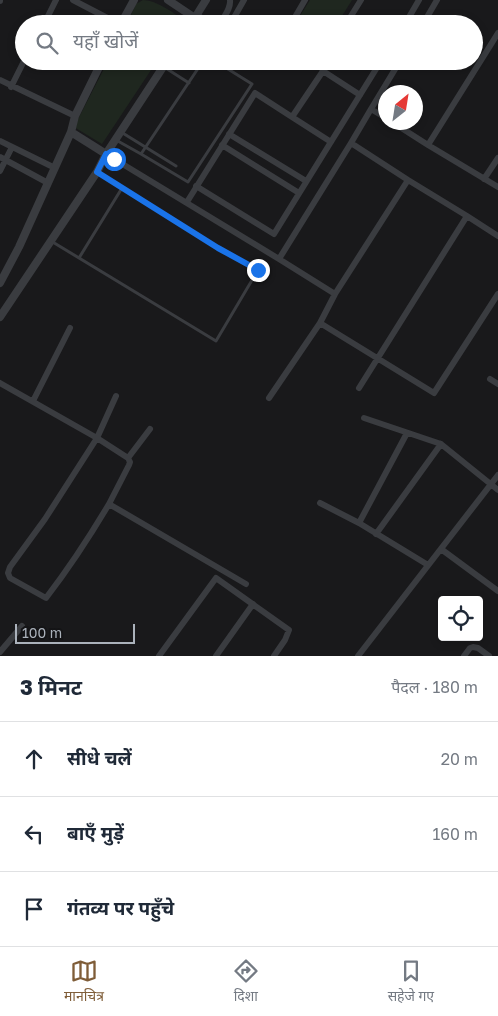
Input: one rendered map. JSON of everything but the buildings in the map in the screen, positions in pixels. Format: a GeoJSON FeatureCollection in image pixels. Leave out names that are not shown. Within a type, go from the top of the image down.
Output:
{"type":"FeatureCollection","features":[{"type":"Feature","properties":{"kind":"street"},"geometry":{"type":"LineString","coordinates":[[48,15],[56,0]]}},
{"type":"Feature","properties":{"kind":"street"},"geometry":{"type":"LineString","coordinates":[[73,0],[102,15]]}},
{"type":"Feature","properties":{"kind":"street"},"geometry":{"type":"LineString","coordinates":[[125,15],[134,0]]}},
{"type":"Feature","properties":{"kind":"street"},"geometry":{"type":"LineString","coordinates":[[168,0],[186,15]]}},
{"type":"Feature","properties":{"kind":"street"},"geometry":{"type":"LineString","coordinates":[[197,15],[206,0]]}},
{"type":"Feature","properties":{"kind":"street"},"geometry":{"type":"LineString","coordinates":[[225,15],[231,3],[230,0]]}},
{"type":"Feature","properties":{"kind":"street"},"geometry":{"type":"LineString","coordinates":[[235,15],[244,0]]}},
{"type":"Feature","properties":{"kind":"street"},"geometry":{"type":"LineString","coordinates":[[296,15],[304,0]]}},
{"type":"Feature","properties":{"kind":"street"},"geometry":{"type":"LineString","coordinates":[[351,15],[360,0]]}},
{"type":"Feature","properties":{"kind":"street"},"geometry":{"type":"LineString","coordinates":[[410,15],[419,0]]}},
{"type":"Feature","properties":{"kind":"street"},"geometry":{"type":"LineString","coordinates":[[428,15],[437,0]]}},
{"type":"Feature","properties":{"kind":"street"},"geometry":{"type":"LineString","coordinates":[[483,57],[498,33]]}},
{"type":"Feature","properties":{"kind":"street"},"geometry":{"type":"LineString","coordinates":[[11,87],[20,70]]}},
{"type":"Feature","properties":{"kind":"street"},"geometry":{"type":"LineString","coordinates":[[0,284],[19,247],[71,132],[75,116],[98,70]]}},
{"type":"Feature","properties":{"kind":"street"},"geometry":{"type":"LineString","coordinates":[[0,317],[97,172],[106,154],[161,70]]}},
{"type":"Feature","properties":{"kind":"street"},"geometry":{"type":"LineString","coordinates":[[196,186],[274,234],[375,70]]}},
{"type":"Feature","properties":{"kind":"street"},"geometry":{"type":"LineString","coordinates":[[279,259],[395,70]]}},
{"type":"Feature","properties":{"kind":"street"},"geometry":{"type":"LineString","coordinates":[[428,145],[475,70]]}},
{"type":"Feature","properties":{"kind":"street"},"geometry":{"type":"LineString","coordinates":[[292,117],[323,71],[360,95]]}},
{"type":"Feature","properties":{"kind":"street"},"geometry":{"type":"LineString","coordinates":[[0,80],[11,87],[75,116]]}},
{"type":"Feature","properties":{"kind":"street"},"geometry":{"type":"LineString","coordinates":[[187,202],[255,93],[331,142]]}},
{"type":"Feature","properties":{"kind":"street"},"geometry":{"type":"LineString","coordinates":[[371,109],[378,113]]}},
{"type":"Feature","properties":{"kind":"street"},"geometry":{"type":"LineString","coordinates":[[405,130],[498,187]]}},
{"type":"Feature","properties":{"kind":"street"},"geometry":{"type":"LineString","coordinates":[[71,132],[336,294]]}},
{"type":"Feature","properties":{"kind":"street"},"geometry":{"type":"LineString","coordinates":[[229,134],[306,181]]}},
{"type":"Feature","properties":{"kind":"street"},"geometry":{"type":"LineString","coordinates":[[0,142],[55,168]]}},
{"type":"Feature","properties":{"kind":"street"},"geometry":{"type":"LineString","coordinates":[[351,143],[498,236]]}},
{"type":"Feature","properties":{"kind":"street"},"geometry":{"type":"LineString","coordinates":[[222,145],[299,192]]}},
{"type":"Feature","properties":{"kind":"street"},"geometry":{"type":"LineString","coordinates":[[0,171],[3,158],[12,147]]}},
{"type":"Feature","properties":{"kind":"street"},"geometry":{"type":"LineString","coordinates":[[3,158],[48,183]]}},
{"type":"Feature","properties":{"kind":"street"},"geometry":{"type":"LineString","coordinates":[[484,179],[498,158]]}},
{"type":"Feature","properties":{"kind":"street"},"geometry":{"type":"LineString","coordinates":[[269,398],[320,322],[408,180]]}},
{"type":"Feature","properties":{"kind":"street"},"geometry":{"type":"LineString","coordinates":[[359,388],[467,216]]}},
{"type":"Feature","properties":{"kind":"street"},"geometry":{"type":"LineString","coordinates":[[320,322],[434,393],[498,294]]}},
{"type":"Feature","properties":{"kind":"street"},"geometry":{"type":"LineString","coordinates":[[33,402],[70,328]]}},
{"type":"Feature","properties":{"kind":"street"},"geometry":{"type":"LineString","coordinates":[[490,379],[498,384]]}},
{"type":"Feature","properties":{"kind":"street"},"geometry":{"type":"LineString","coordinates":[[0,383],[96,438],[128,458],[130,462],[109,504],[67,571],[46,598],[10,578],[8,573],[10,567],[45,519],[96,438],[116,396]]}},
{"type":"Feature","properties":{"kind":"street"},"geometry":{"type":"LineString","coordinates":[[364,418],[441,444],[498,490]]}},
{"type":"Feature","properties":{"kind":"street"},"geometry":{"type":"LineString","coordinates":[[128,458],[150,429]]}},
{"type":"Feature","properties":{"kind":"street"},"geometry":{"type":"LineString","coordinates":[[359,523],[407,433]]}},
{"type":"Feature","properties":{"kind":"street"},"geometry":{"type":"LineString","coordinates":[[376,534],[441,444]]}},
{"type":"Feature","properties":{"kind":"street"},"geometry":{"type":"LineString","coordinates":[[358,656],[498,475]]}},
{"type":"Feature","properties":{"kind":"street"},"geometry":{"type":"LineString","coordinates":[[320,503],[359,523],[428,565]]}},
{"type":"Feature","properties":{"kind":"street"},"geometry":{"type":"LineString","coordinates":[[109,504],[246,584]]}},
{"type":"Feature","properties":{"kind":"street"},"geometry":{"type":"LineString","coordinates":[[441,549],[498,591]]}},
{"type":"Feature","properties":{"kind":"street"},"geometry":{"type":"LineString","coordinates":[[159,656],[216,578],[289,630],[285,640],[274,656]]}},
{"type":"Feature","properties":{"kind":"street"},"geometry":{"type":"LineString","coordinates":[[216,656],[253,604]]}},
{"type":"Feature","properties":{"kind":"street"},"geometry":{"type":"LineString","coordinates":[[0,652],[22,626]]}},
{"type":"Feature","properties":{"kind":"street"},"geometry":{"type":"LineString","coordinates":[[464,656],[473,647],[490,656]]}},
{"type":"Feature","properties":{"kind":"lane"},"geometry":{"type":"LineString","coordinates":[[173,70],[189,83]]}},
{"type":"Feature","properties":{"kind":"lane"},"geometry":{"type":"LineString","coordinates":[[141,154],[197,70]]}},
{"type":"Feature","properties":{"kind":"lane"},"geometry":{"type":"LineString","coordinates":[[116,140],[188,182],[252,84],[229,70]]}},
{"type":"Feature","properties":{"kind":"lane"},"geometry":{"type":"LineString","coordinates":[[121,132],[176,166]]}},
{"type":"Feature","properties":{"kind":"lane"},"geometry":{"type":"LineString","coordinates":[[51,241],[216,341],[258,270],[218,248],[97,172]]}},
{"type":"Feature","properties":{"kind":"lane"},"geometry":{"type":"LineString","coordinates":[[80,258],[122,188]]}},
{"type":"Feature","properties":{"kind":"shaded area"},"geometry":{"type":"Polygon","coordinates":[[[147,0],[158,4],[175,15],[131,15],[136,4],[147,0]]]}},
{"type":"Feature","properties":{"kind":"shaded area"},"geometry":{"type":"Polygon","coordinates":[[[310,0],[352,0],[343,15],[301,15],[310,0]]]}},
{"type":"Feature","properties":{"kind":"shaded area"},"geometry":{"type":"Polygon","coordinates":[[[103,70],[151,70],[102,144],[74,127],[103,70]]]}},
{"type":"Feature","properties":{"kind":"route"},"geometry":{"type":"LineString","coordinates":[[114,159],[106,154],[97,172],[218,248],[258,270]]}}]}
